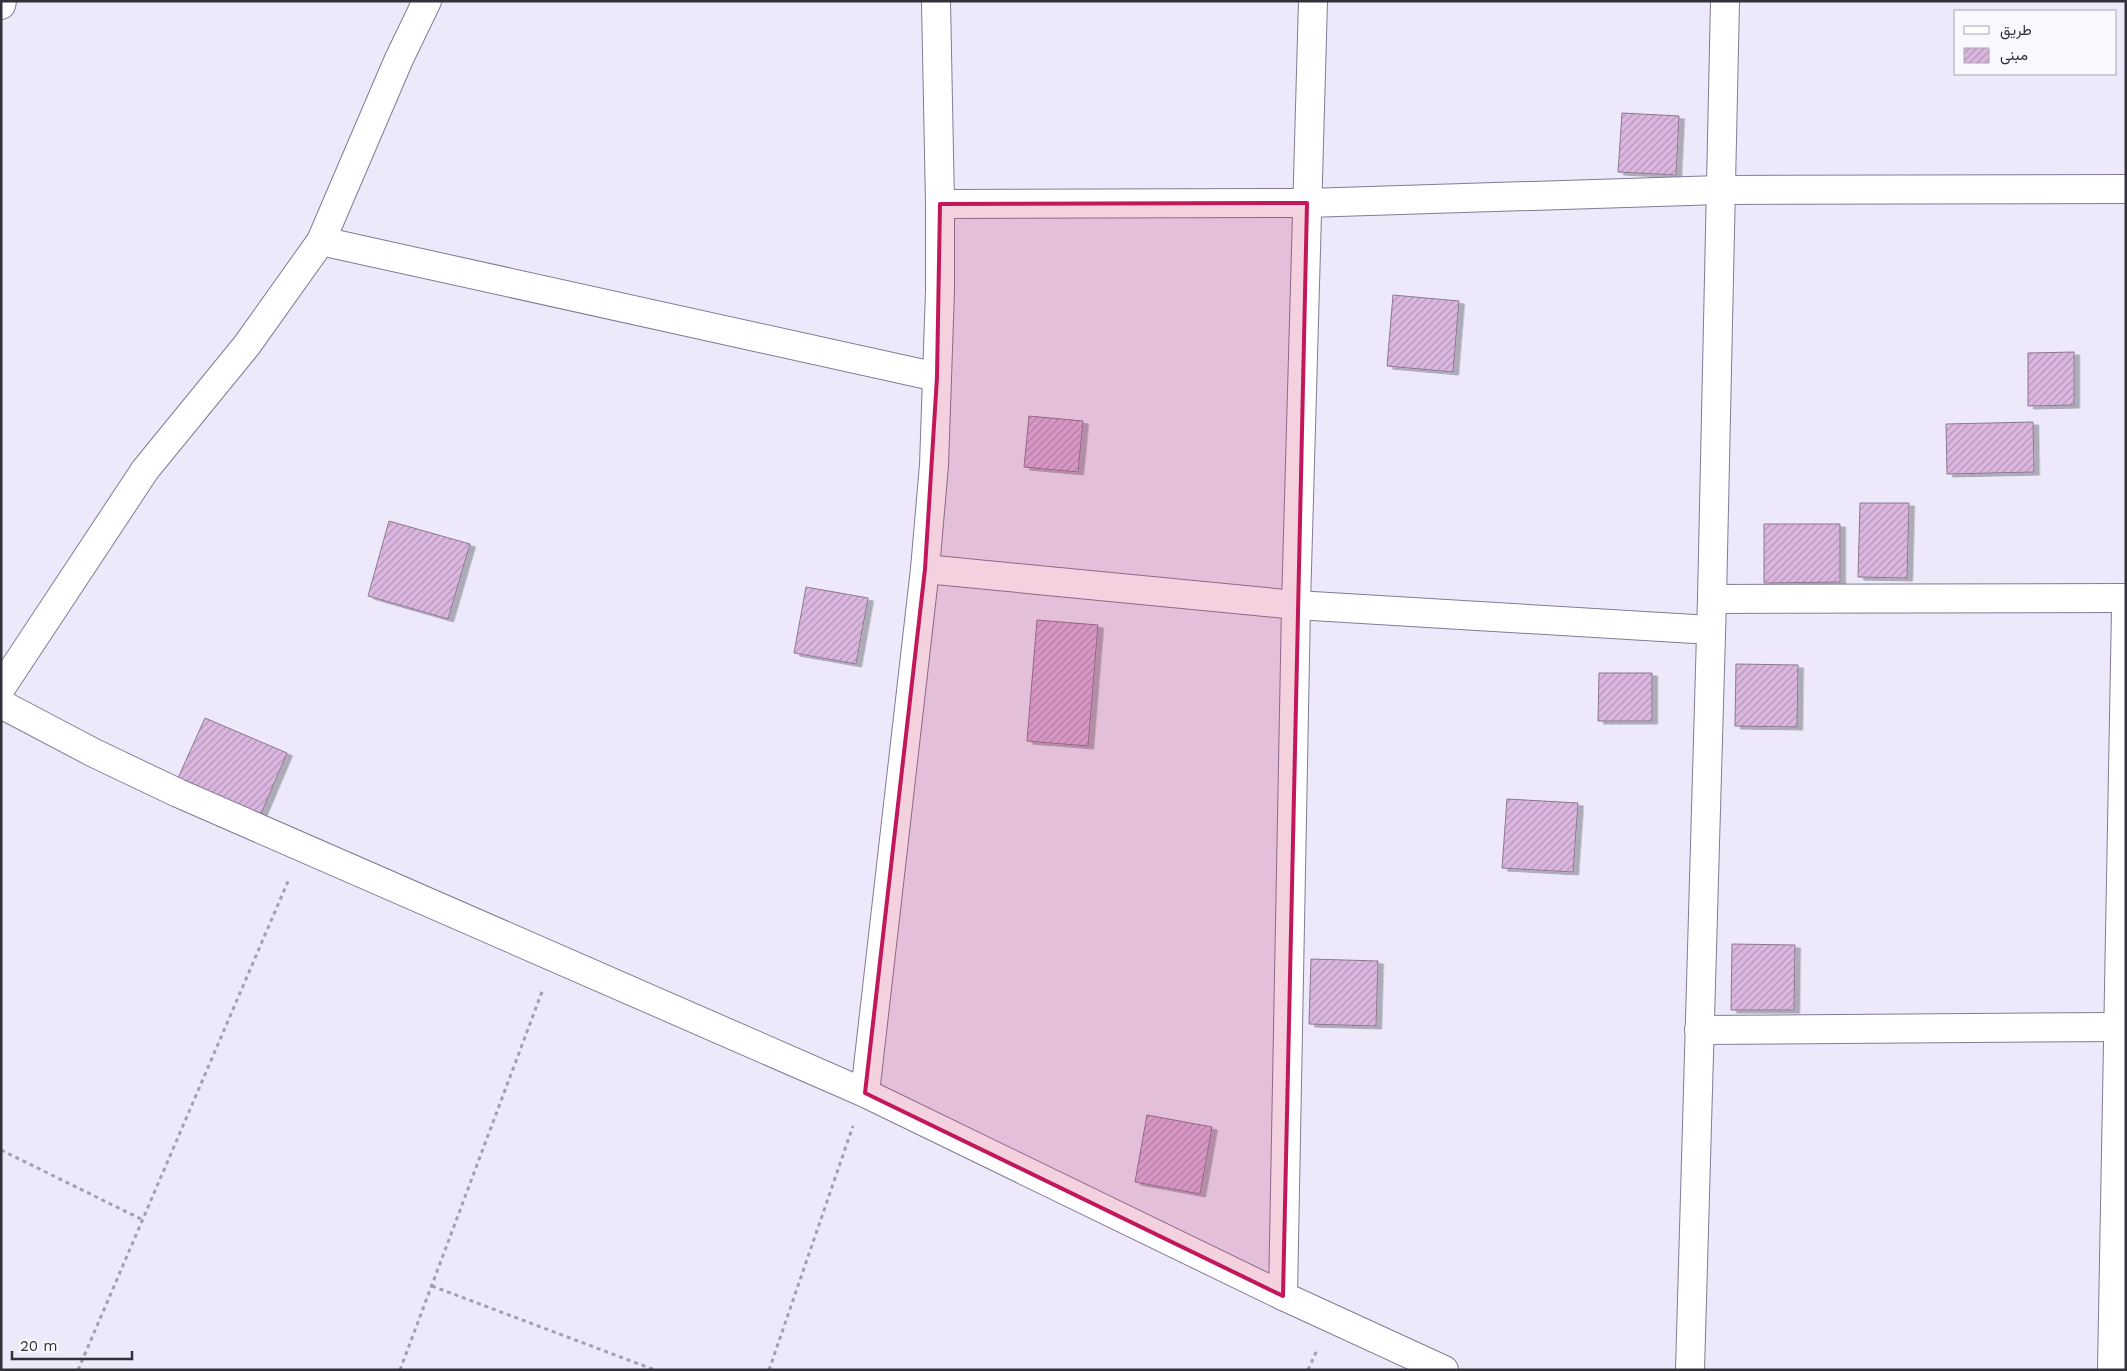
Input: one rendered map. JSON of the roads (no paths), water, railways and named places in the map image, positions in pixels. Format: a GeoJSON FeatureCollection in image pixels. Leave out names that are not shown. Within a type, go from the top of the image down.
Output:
{"type":"FeatureCollection","features":[{"type":"Feature","properties":{"kind":"street"},"geometry":{"type":"LineString","coordinates":[[1,688],[145,470],[247,345],[321,241],[399,60],[428,1]]}},
{"type":"Feature","properties":{"kind":"street"},"geometry":{"type":"LineString","coordinates":[[1283,1296],[1296,605],[1313,1]]}},
{"type":"Feature","properties":{"kind":"street"},"geometry":{"type":"LineString","coordinates":[[1690,1370],[1712,599],[1725,1]]}},
{"type":"Feature","properties":{"kind":"street"},"geometry":{"type":"LineString","coordinates":[[865,1092],[926,569],[934,465],[938,378],[940,204],[931,2]]}},
{"type":"Feature","properties":{"kind":"street"},"geometry":{"type":"LineString","coordinates":[[940,204],[1308,203],[1720,190],[2126,189]]}},
{"type":"Feature","properties":{"kind":"street"},"geometry":{"type":"LineString","coordinates":[[321,241],[938,378]]}},
{"type":"Feature","properties":{"kind":"street"},"geometry":{"type":"LineString","coordinates":[[926,569],[1296,605],[1711,630]]}},
{"type":"Feature","properties":{"kind":"street"},"geometry":{"type":"LineString","coordinates":[[1712,599],[2126,598]]}},
{"type":"Feature","properties":{"kind":"street"},"geometry":{"type":"LineString","coordinates":[[2112,1370],[2126,609]]}},
{"type":"Feature","properties":{"kind":"street"},"geometry":{"type":"LineString","coordinates":[[1,704],[94,753],[153,781],[554,958],[865,1092],[1283,1296],[1444,1370]]}},
{"type":"Feature","properties":{"kind":"street"},"geometry":{"type":"LineString","coordinates":[[1699,1030],[2118,1027]]}}]}
